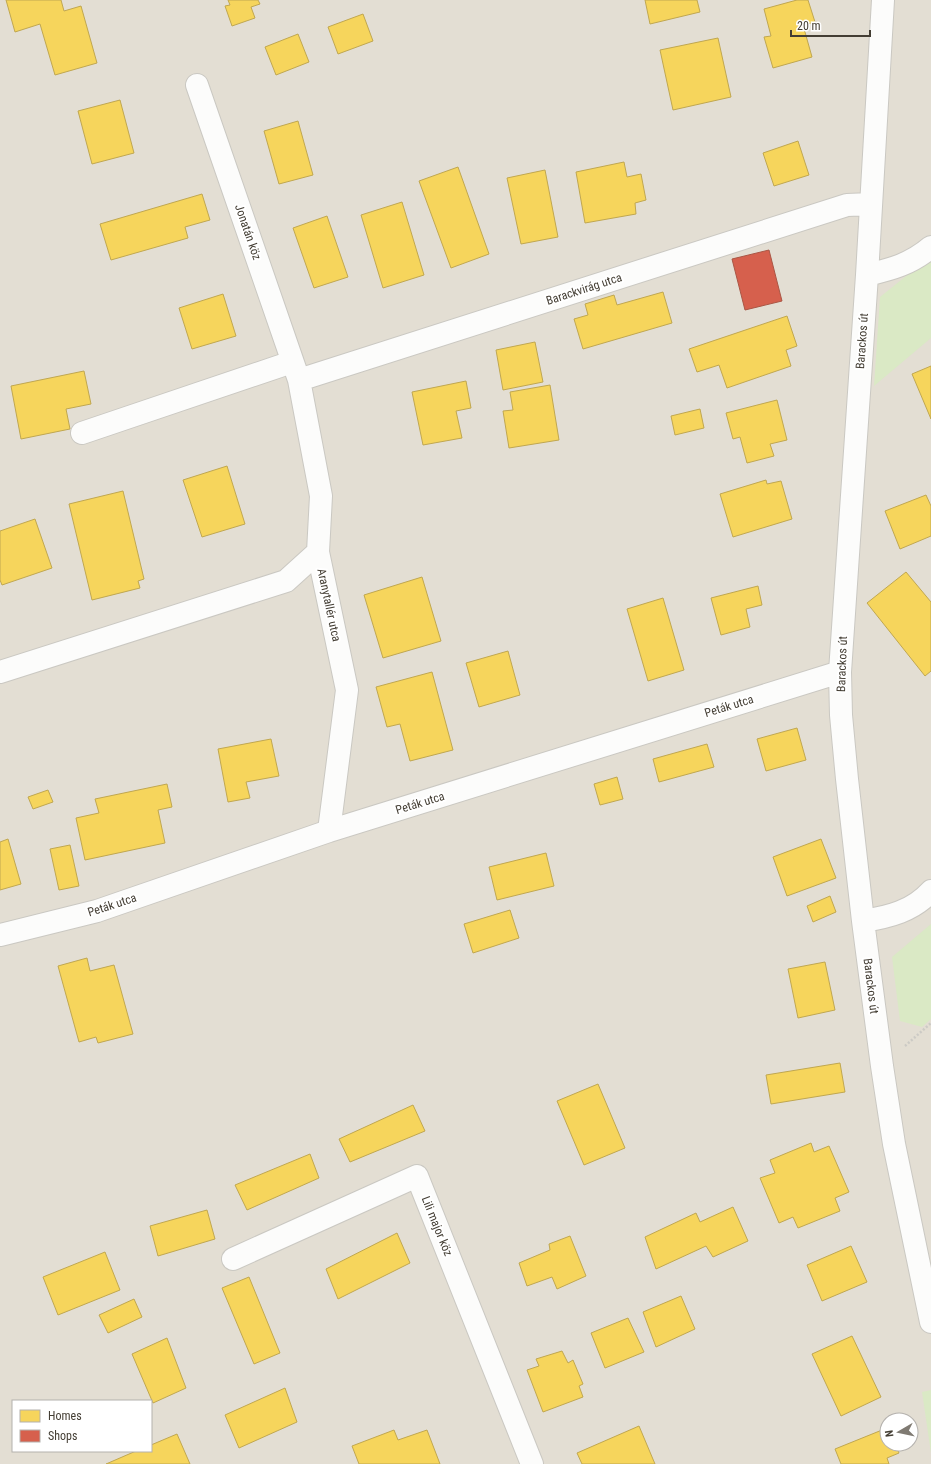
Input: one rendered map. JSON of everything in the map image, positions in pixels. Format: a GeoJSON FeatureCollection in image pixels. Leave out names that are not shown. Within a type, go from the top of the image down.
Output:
{"type":"FeatureCollection","features":[{"type":"Feature","properties":{"kind":"street","name":"Barackos út"},"geometry":{"type":"LineString","coordinates":[[883,0],[867,275],[840,672],[841,715],[863,921],[882,1066],[894,1144],[931,1322]]}},
{"type":"Feature","properties":{"kind":"street","name":"Jonatán köz"},"geometry":{"type":"LineString","coordinates":[[197,85],[296,371]]}},
{"type":"Feature","properties":{"kind":"street","name":"Barackvirág utca"},"geometry":{"type":"LineString","coordinates":[[82,433],[296,371],[847,206],[871,204]]}},
{"type":"Feature","properties":{"kind":"street"},"geometry":{"type":"LineString","coordinates":[[867,275],[891,270],[906,264],[920,256],[931,247]]}},
{"type":"Feature","properties":{"kind":"street","name":"Aranytallér utca"},"geometry":{"type":"LineString","coordinates":[[296,371],[321,496],[318,552],[347,690],[329,831]]}},
{"type":"Feature","properties":{"kind":"street"},"geometry":{"type":"LineString","coordinates":[[0,672],[286,581],[318,552]]}},
{"type":"Feature","properties":{"kind":"street","name":"Peták utca"},"geometry":{"type":"LineString","coordinates":[[0,935],[97,911],[329,831],[840,672]]}},
{"type":"Feature","properties":{"kind":"street"},"geometry":{"type":"LineString","coordinates":[[863,921],[882,918],[905,911],[923,900],[931,891]]}},
{"type":"Feature","properties":{"kind":"street","name":"Lili major köz"},"geometry":{"type":"LineString","coordinates":[[232,1259],[417,1176],[532,1464]]}},
{"type":"Feature","properties":{"kind":"path"},"geometry":{"type":"LineString","coordinates":[[882,1066],[931,1023]]}},
{"type":"Feature","properties":{"kind":"shaded area"},"geometry":{"type":"Polygon","coordinates":[[[0,0],[931,0],[931,1464],[0,1464],[0,0]]]}},
{"type":"Feature","properties":{"kind":"green space"},"geometry":{"type":"Polygon","coordinates":[[[931,256],[931,338],[874,386],[880,297],[931,256]]]}},
{"type":"Feature","properties":{"kind":"green space"},"geometry":{"type":"Polygon","coordinates":[[[931,924],[931,1019],[922,1027],[900,1021],[892,957],[931,924]]]}},
{"type":"Feature","properties":{"kind":"green space"},"geometry":{"type":"Polygon","coordinates":[[[931,1390],[931,1453],[922,1392],[931,1390]]]}},
{"type":"Feature","properties":{"kind":"building: Homes"},"geometry":{"type":"Polygon","coordinates":[[[6,0],[61,0],[64,11],[81,6],[97,63],[55,75],[40,24],[15,32],[6,0]]]}},
{"type":"Feature","properties":{"kind":"building: Homes"},"geometry":{"type":"Polygon","coordinates":[[[228,0],[258,0],[260,4],[251,7],[255,18],[232,26],[225,6],[230,5],[228,0]]]}},
{"type":"Feature","properties":{"kind":"building: Homes"},"geometry":{"type":"Polygon","coordinates":[[[645,0],[697,0],[700,12],[650,24],[645,0]]]}},
{"type":"Feature","properties":{"kind":"building: Homes"},"geometry":{"type":"Polygon","coordinates":[[[797,0],[808,0],[815,22],[803,25],[812,57],[773,68],[764,37],[771,36],[764,9],[797,0]]]}},
{"type":"Feature","properties":{"kind":"building: Homes"},"geometry":{"type":"Polygon","coordinates":[[[363,14],[373,41],[338,54],[328,27],[363,14]]]}},
{"type":"Feature","properties":{"kind":"building: Homes"},"geometry":{"type":"Polygon","coordinates":[[[298,34],[309,62],[276,75],[265,47],[298,34]]]}},
{"type":"Feature","properties":{"kind":"building: Homes"},"geometry":{"type":"Polygon","coordinates":[[[718,38],[731,97],[673,110],[660,50],[718,38]]]}},
{"type":"Feature","properties":{"kind":"building: Homes"},"geometry":{"type":"Polygon","coordinates":[[[120,100],[134,153],[92,164],[78,111],[120,100]]]}},
{"type":"Feature","properties":{"kind":"building: Homes"},"geometry":{"type":"Polygon","coordinates":[[[298,121],[313,175],[279,184],[264,131],[298,121]]]}},
{"type":"Feature","properties":{"kind":"building: Homes"},"geometry":{"type":"Polygon","coordinates":[[[798,141],[809,175],[774,186],[763,153],[798,141]]]}},
{"type":"Feature","properties":{"kind":"building: Homes"},"geometry":{"type":"Polygon","coordinates":[[[624,162],[627,177],[641,174],[646,200],[635,203],[636,214],[585,223],[576,172],[624,162]]]}},
{"type":"Feature","properties":{"kind":"building: Homes"},"geometry":{"type":"Polygon","coordinates":[[[458,167],[489,254],[451,268],[419,181],[458,167]]]}},
{"type":"Feature","properties":{"kind":"building: Homes"},"geometry":{"type":"Polygon","coordinates":[[[545,170],[558,237],[521,244],[507,178],[545,170]]]}},
{"type":"Feature","properties":{"kind":"building: Homes"},"geometry":{"type":"Polygon","coordinates":[[[202,194],[210,220],[185,227],[188,238],[111,260],[100,224],[202,194]]]}},
{"type":"Feature","properties":{"kind":"building: Homes"},"geometry":{"type":"Polygon","coordinates":[[[402,202],[424,275],[383,288],[361,215],[402,202]]]}},
{"type":"Feature","properties":{"kind":"building: Homes"},"geometry":{"type":"Polygon","coordinates":[[[327,216],[348,277],[314,288],[293,228],[327,216]]]}},
{"type":"Feature","properties":{"kind":"building: Homes"},"geometry":{"type":"Polygon","coordinates":[[[663,292],[672,323],[583,349],[574,319],[588,315],[585,304],[614,295],[617,305],[663,292]]]}},
{"type":"Feature","properties":{"kind":"building: Homes"},"geometry":{"type":"Polygon","coordinates":[[[223,294],[236,336],[192,349],[179,308],[223,294]]]}},
{"type":"Feature","properties":{"kind":"building: Homes"},"geometry":{"type":"Polygon","coordinates":[[[787,316],[797,346],[786,350],[791,366],[727,388],[719,365],[697,372],[689,349],[787,316]]]}},
{"type":"Feature","properties":{"kind":"building: Homes"},"geometry":{"type":"Polygon","coordinates":[[[535,342],[543,382],[503,390],[496,350],[535,342]]]}},
{"type":"Feature","properties":{"kind":"building: Homes"},"geometry":{"type":"Polygon","coordinates":[[[931,366],[931,419],[912,374],[931,366]]]}},
{"type":"Feature","properties":{"kind":"building: Homes"},"geometry":{"type":"Polygon","coordinates":[[[84,371],[91,404],[66,409],[70,429],[21,439],[11,386],[84,371]]]}},
{"type":"Feature","properties":{"kind":"building: Homes"},"geometry":{"type":"Polygon","coordinates":[[[466,381],[471,408],[456,411],[462,438],[423,445],[412,392],[466,381]]]}},
{"type":"Feature","properties":{"kind":"building: Homes"},"geometry":{"type":"Polygon","coordinates":[[[550,385],[559,440],[509,448],[503,411],[513,410],[510,392],[550,385]]]}},
{"type":"Feature","properties":{"kind":"building: Homes"},"geometry":{"type":"Polygon","coordinates":[[[777,400],[787,440],[770,444],[774,456],[747,463],[740,437],[733,439],[726,413],[777,400]]]}},
{"type":"Feature","properties":{"kind":"building: Homes"},"geometry":{"type":"Polygon","coordinates":[[[700,409],[704,428],[675,435],[671,416],[700,409]]]}},
{"type":"Feature","properties":{"kind":"building: Homes"},"geometry":{"type":"Polygon","coordinates":[[[227,466],[245,524],[202,537],[183,480],[227,466]]]}},
{"type":"Feature","properties":{"kind":"building: Homes"},"geometry":{"type":"Polygon","coordinates":[[[766,480],[767,484],[781,481],[792,519],[733,537],[720,494],[766,480]]]}},
{"type":"Feature","properties":{"kind":"building: Homes"},"geometry":{"type":"Polygon","coordinates":[[[123,491],[144,579],[138,581],[140,588],[92,600],[69,504],[123,491]]]}},
{"type":"Feature","properties":{"kind":"building: Homes"},"geometry":{"type":"Polygon","coordinates":[[[926,495],[931,506],[931,536],[900,549],[885,511],[926,495]]]}},
{"type":"Feature","properties":{"kind":"building: Homes"},"geometry":{"type":"Polygon","coordinates":[[[35,519],[52,568],[2,585],[0,580],[0,531],[35,519]]]}},
{"type":"Feature","properties":{"kind":"building: Homes"},"geometry":{"type":"Polygon","coordinates":[[[906,572],[931,602],[931,671],[925,676],[867,603],[906,572]]]}},
{"type":"Feature","properties":{"kind":"building: Homes"},"geometry":{"type":"Polygon","coordinates":[[[422,577],[441,641],[383,658],[364,595],[422,577]]]}},
{"type":"Feature","properties":{"kind":"building: Homes"},"geometry":{"type":"Polygon","coordinates":[[[758,586],[762,605],[746,609],[750,627],[721,635],[711,598],[758,586]]]}},
{"type":"Feature","properties":{"kind":"building: Homes"},"geometry":{"type":"Polygon","coordinates":[[[663,598],[684,670],[648,681],[627,609],[663,598]]]}},
{"type":"Feature","properties":{"kind":"building: Homes"},"geometry":{"type":"Polygon","coordinates":[[[508,651],[520,695],[479,707],[466,663],[508,651]]]}},
{"type":"Feature","properties":{"kind":"building: Homes"},"geometry":{"type":"Polygon","coordinates":[[[432,672],[453,750],[410,761],[400,724],[387,727],[376,687],[432,672]]]}},
{"type":"Feature","properties":{"kind":"building: Homes"},"geometry":{"type":"Polygon","coordinates":[[[797,728],[806,760],[766,771],[757,739],[797,728]]]}},
{"type":"Feature","properties":{"kind":"building: Homes"},"geometry":{"type":"Polygon","coordinates":[[[271,739],[279,776],[246,782],[250,798],[228,802],[218,749],[271,739]]]}},
{"type":"Feature","properties":{"kind":"building: Homes"},"geometry":{"type":"Polygon","coordinates":[[[707,744],[714,767],[659,782],[653,759],[707,744]]]}},
{"type":"Feature","properties":{"kind":"building: Homes"},"geometry":{"type":"Polygon","coordinates":[[[617,777],[623,799],[600,805],[594,784],[617,777]]]}},
{"type":"Feature","properties":{"kind":"building: Homes"},"geometry":{"type":"Polygon","coordinates":[[[167,784],[172,807],[158,810],[165,843],[85,860],[76,818],[99,813],[95,799],[167,784]]]}},
{"type":"Feature","properties":{"kind":"building: Homes"},"geometry":{"type":"Polygon","coordinates":[[[48,790],[53,802],[33,809],[28,797],[48,790]]]}},
{"type":"Feature","properties":{"kind":"building: Homes"},"geometry":{"type":"Polygon","coordinates":[[[8,839],[21,884],[0,890],[0,842],[8,839]]]}},
{"type":"Feature","properties":{"kind":"building: Homes"},"geometry":{"type":"Polygon","coordinates":[[[821,839],[836,878],[787,896],[773,857],[821,839]]]}},
{"type":"Feature","properties":{"kind":"building: Homes"},"geometry":{"type":"Polygon","coordinates":[[[70,845],[79,886],[59,890],[50,849],[70,845]]]}},
{"type":"Feature","properties":{"kind":"building: Homes"},"geometry":{"type":"Polygon","coordinates":[[[546,853],[554,886],[497,900],[489,867],[546,853]]]}},
{"type":"Feature","properties":{"kind":"building: Homes"},"geometry":{"type":"Polygon","coordinates":[[[830,896],[836,912],[813,922],[807,906],[830,896]]]}},
{"type":"Feature","properties":{"kind":"building: Homes"},"geometry":{"type":"Polygon","coordinates":[[[510,910],[519,938],[473,953],[464,924],[510,910]]]}},
{"type":"Feature","properties":{"kind":"building: Homes"},"geometry":{"type":"Polygon","coordinates":[[[87,958],[90,971],[114,965],[133,1034],[98,1043],[96,1037],[79,1042],[58,966],[87,958]]]}},
{"type":"Feature","properties":{"kind":"building: Homes"},"geometry":{"type":"Polygon","coordinates":[[[825,962],[835,1010],[798,1018],[788,969],[825,962]]]}},
{"type":"Feature","properties":{"kind":"building: Homes"},"geometry":{"type":"Polygon","coordinates":[[[840,1063],[845,1092],[771,1104],[766,1075],[840,1063]]]}},
{"type":"Feature","properties":{"kind":"building: Homes"},"geometry":{"type":"Polygon","coordinates":[[[598,1084],[625,1148],[584,1165],[557,1101],[598,1084]]]}},
{"type":"Feature","properties":{"kind":"building: Homes"},"geometry":{"type":"Polygon","coordinates":[[[413,1105],[425,1131],[350,1162],[339,1139],[413,1105]]]}},
{"type":"Feature","properties":{"kind":"building: Homes"},"geometry":{"type":"Polygon","coordinates":[[[811,1143],[814,1152],[829,1146],[849,1192],[835,1198],[840,1211],[798,1228],[793,1217],[779,1223],[760,1178],[775,1173],[770,1160],[811,1143]]]}},
{"type":"Feature","properties":{"kind":"building: Homes"},"geometry":{"type":"Polygon","coordinates":[[[310,1154],[319,1178],[247,1210],[235,1185],[310,1154]]]}},
{"type":"Feature","properties":{"kind":"building: Homes"},"geometry":{"type":"Polygon","coordinates":[[[733,1207],[748,1241],[713,1257],[706,1246],[656,1269],[645,1237],[696,1213],[700,1222],[733,1207]]]}},
{"type":"Feature","properties":{"kind":"building: Homes"},"geometry":{"type":"Polygon","coordinates":[[[207,1210],[215,1239],[158,1256],[150,1226],[207,1210]]]}},
{"type":"Feature","properties":{"kind":"building: Homes"},"geometry":{"type":"Polygon","coordinates":[[[397,1233],[410,1263],[338,1299],[326,1269],[397,1233]]]}},
{"type":"Feature","properties":{"kind":"building: Homes"},"geometry":{"type":"Polygon","coordinates":[[[570,1236],[586,1276],[557,1289],[552,1277],[527,1286],[519,1263],[550,1250],[549,1244],[570,1236]]]}},
{"type":"Feature","properties":{"kind":"building: Homes"},"geometry":{"type":"Polygon","coordinates":[[[851,1246],[867,1282],[822,1301],[807,1265],[851,1246]]]}},
{"type":"Feature","properties":{"kind":"building: Homes"},"geometry":{"type":"Polygon","coordinates":[[[105,1252],[120,1290],[58,1315],[43,1277],[105,1252]]]}},
{"type":"Feature","properties":{"kind":"building: Homes"},"geometry":{"type":"Polygon","coordinates":[[[249,1277],[280,1353],[254,1364],[222,1288],[249,1277]]]}},
{"type":"Feature","properties":{"kind":"building: Homes"},"geometry":{"type":"Polygon","coordinates":[[[681,1296],[695,1329],[656,1347],[643,1312],[681,1296]]]}},
{"type":"Feature","properties":{"kind":"building: Homes"},"geometry":{"type":"Polygon","coordinates":[[[134,1299],[142,1317],[108,1333],[99,1315],[134,1299]]]}},
{"type":"Feature","properties":{"kind":"building: Homes"},"geometry":{"type":"Polygon","coordinates":[[[628,1318],[644,1352],[605,1368],[591,1333],[628,1318]]]}},
{"type":"Feature","properties":{"kind":"building: Homes"},"geometry":{"type":"Polygon","coordinates":[[[852,1336],[881,1397],[841,1416],[812,1354],[852,1336]]]}},
{"type":"Feature","properties":{"kind":"building: Homes"},"geometry":{"type":"Polygon","coordinates":[[[167,1338],[186,1388],[153,1403],[132,1354],[167,1338]]]}},
{"type":"Feature","properties":{"kind":"building: Homes"},"geometry":{"type":"Polygon","coordinates":[[[562,1351],[568,1363],[573,1360],[583,1384],[579,1386],[583,1397],[543,1412],[527,1370],[539,1366],[536,1359],[562,1351]]]}},
{"type":"Feature","properties":{"kind":"building: Homes"},"geometry":{"type":"Polygon","coordinates":[[[285,1388],[297,1422],[239,1448],[225,1415],[285,1388]]]}},
{"type":"Feature","properties":{"kind":"building: Homes"},"geometry":{"type":"Polygon","coordinates":[[[639,1426],[655,1464],[582,1464],[577,1453],[639,1426]]]}},
{"type":"Feature","properties":{"kind":"building: Homes"},"geometry":{"type":"Polygon","coordinates":[[[394,1430],[398,1440],[427,1430],[440,1464],[359,1464],[352,1446],[394,1430]]]}},
{"type":"Feature","properties":{"kind":"building: Homes"},"geometry":{"type":"Polygon","coordinates":[[[879,1431],[879,1452],[899,1453],[887,1458],[889,1464],[841,1464],[835,1449],[879,1431]]]}},
{"type":"Feature","properties":{"kind":"building: Homes"},"geometry":{"type":"Polygon","coordinates":[[[177,1434],[190,1464],[106,1464],[134,1452],[152,1452],[152,1445],[177,1434]]]}},
{"type":"Feature","properties":{"kind":"building: Shops"},"geometry":{"type":"Polygon","coordinates":[[[769,250],[782,301],[745,310],[732,259],[769,250]]]}}]}
